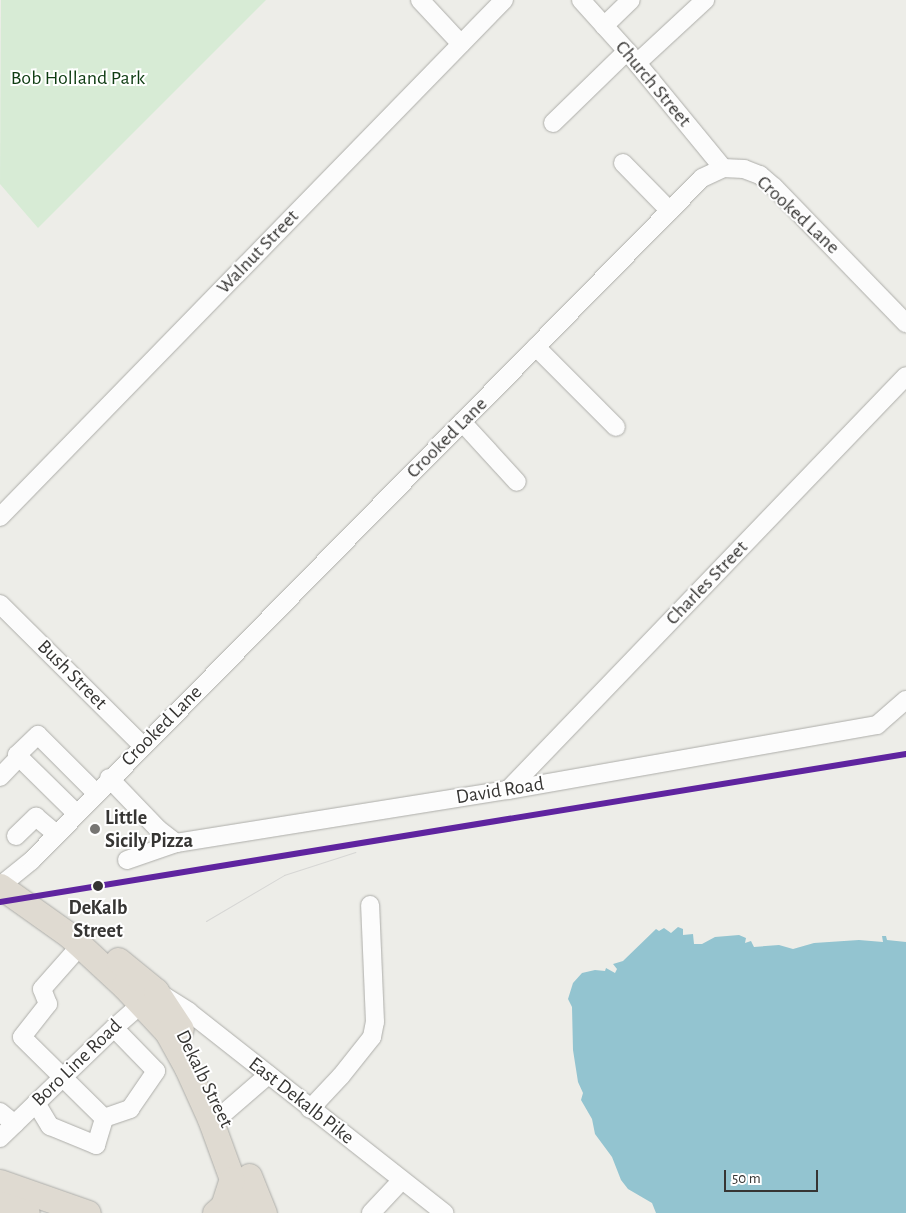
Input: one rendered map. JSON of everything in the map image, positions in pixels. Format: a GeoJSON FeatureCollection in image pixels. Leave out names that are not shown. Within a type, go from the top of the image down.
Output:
{"type":"FeatureCollection","features":[{"type":"Feature","properties":{"kind":"highway","name":"Dekalb Street"},"geometry":{"type":"LineString","coordinates":[[3,888],[74,941],[108,952],[148,997],[200,1061],[216,1116],[240,1178],[256,1206],[256,1213]]}},
{"type":"Feature","properties":{"kind":"highway","name":"Dekalb Street"},"geometry":{"type":"LineString","coordinates":[[240,1178],[241,1213]]}},
{"type":"Feature","properties":{"kind":"highway"},"geometry":{"type":"LineString","coordinates":[[215,1213],[223,1206],[240,1178],[264,1213]]}},
{"type":"Feature","properties":{"kind":"highway"},"geometry":{"type":"LineString","coordinates":[[0,1182],[88,1213]]}},
{"type":"Feature","properties":{"kind":"street"},"geometry":{"type":"LineString","coordinates":[[420,0],[461,44]]}},
{"type":"Feature","properties":{"kind":"street","name":"Walnut Street"},"geometry":{"type":"LineString","coordinates":[[0,517],[504,0]]}},
{"type":"Feature","properties":{"kind":"street","name":"Church Street"},"geometry":{"type":"LineString","coordinates":[[581,0],[632,57],[723,168]]}},
{"type":"Feature","properties":{"kind":"street"},"geometry":{"type":"LineString","coordinates":[[604,26],[632,0]]}},
{"type":"Feature","properties":{"kind":"street"},"geometry":{"type":"LineString","coordinates":[[553,123],[632,57],[705,0]]}},
{"type":"Feature","properties":{"kind":"street"},"geometry":{"type":"LineString","coordinates":[[623,163],[670,211]]}},
{"type":"Feature","properties":{"kind":"street","name":"Crooked Lane"},"geometry":{"type":"LineString","coordinates":[[3,888],[702,178],[723,168],[744,169],[760,175],[906,322]]}},
{"type":"Feature","properties":{"kind":"street"},"geometry":{"type":"LineString","coordinates":[[536,347],[616,427]]}},
{"type":"Feature","properties":{"kind":"street","name":"Charles Street"},"geometry":{"type":"LineString","coordinates":[[508,790],[906,376]]}},
{"type":"Feature","properties":{"kind":"street"},"geometry":{"type":"LineString","coordinates":[[462,422],[517,482]]}},
{"type":"Feature","properties":{"kind":"street","name":"Bush Street"},"geometry":{"type":"LineString","coordinates":[[0,604],[143,746]]}},
{"type":"Feature","properties":{"kind":"street","name":"David Road"},"geometry":{"type":"LineString","coordinates":[[127,860],[176,843],[508,790],[877,725],[906,700]]}},
{"type":"Feature","properties":{"kind":"street"},"geometry":{"type":"LineString","coordinates":[[0,777],[19,757],[17,755],[38,735],[96,793]]}},
{"type":"Feature","properties":{"kind":"street"},"geometry":{"type":"LineString","coordinates":[[19,757],[76,814]]}},
{"type":"Feature","properties":{"kind":"street"},"geometry":{"type":"LineString","coordinates":[[110,778],[158,830],[176,843]]}},
{"type":"Feature","properties":{"kind":"street"},"geometry":{"type":"LineString","coordinates":[[16,836],[36,818],[56,834]]}},
{"type":"Feature","properties":{"kind":"street"},"geometry":{"type":"LineString","coordinates":[[310,1109],[352,1064],[372,1037],[375,1022],[370,905]]}},
{"type":"Feature","properties":{"kind":"street"},"geometry":{"type":"LineString","coordinates":[[74,941],[42,989],[48,1004],[22,1037],[104,1118]]}},
{"type":"Feature","properties":{"kind":"street","name":"East Dekalb Pike"},"geometry":{"type":"LineString","coordinates":[[148,997],[189,1012],[444,1213]]}},
{"type":"Feature","properties":{"kind":"street","name":"Boro Line Road"},"geometry":{"type":"LineString","coordinates":[[0,1138],[148,997]]}},
{"type":"Feature","properties":{"kind":"street"},"geometry":{"type":"LineString","coordinates":[[104,1118],[130,1109],[156,1071],[114,1028]]}},
{"type":"Feature","properties":{"kind":"street"},"geometry":{"type":"LineString","coordinates":[[216,1116],[268,1075]]}},
{"type":"Feature","properties":{"kind":"street"},"geometry":{"type":"LineString","coordinates":[[36,1103],[50,1126],[96,1145],[104,1118]]}},
{"type":"Feature","properties":{"kind":"street"},"geometry":{"type":"LineString","coordinates":[[0,1112],[15,1124]]}},
{"type":"Feature","properties":{"kind":"street"},"geometry":{"type":"LineString","coordinates":[[371,1213],[402,1180]]}},
{"type":"Feature","properties":{"kind":"green space","name":"Bob Holland Park"},"geometry":{"type":"Polygon","coordinates":[[[1,0],[266,0],[38,228],[0,184],[1,0]]]}},
{"type":"Feature","properties":{"kind":"water"},"geometry":{"type":"Polygon","coordinates":[[[678,927],[683,929],[683,935],[693,934],[694,944],[702,944],[715,937],[739,935],[746,938],[745,943],[751,941],[754,947],[779,945],[793,949],[814,943],[859,940],[883,942],[882,936],[886,936],[887,940],[906,942],[906,1213],[656,1213],[652,1203],[628,1189],[621,1180],[612,1157],[595,1134],[592,1119],[581,1100],[583,1093],[578,1082],[573,1050],[572,1007],[568,999],[573,983],[582,973],[595,970],[605,971],[606,968],[615,973],[617,969],[613,964],[623,961],[656,929],[659,931],[664,928],[671,933],[678,927]]]}},
{"type":"Feature","properties":{"kind":"tram line"},"geometry":{"type":"LineString","coordinates":[[206,921],[284,875],[355,852]]}},
{"type":"Feature","properties":{"kind":"transit line"},"geometry":{"type":"LineString","coordinates":[[0,902],[906,754]]}},
{"type":"Feature","properties":{"kind":"place","name":"Little Sicily Pizza"},"geometry":{"type":"Point","coordinates":[95,829]}},
{"type":"Feature","properties":{"kind":"place","name":"DeKalb Street"},"geometry":{"type":"Point","coordinates":[98,886]}}]}
